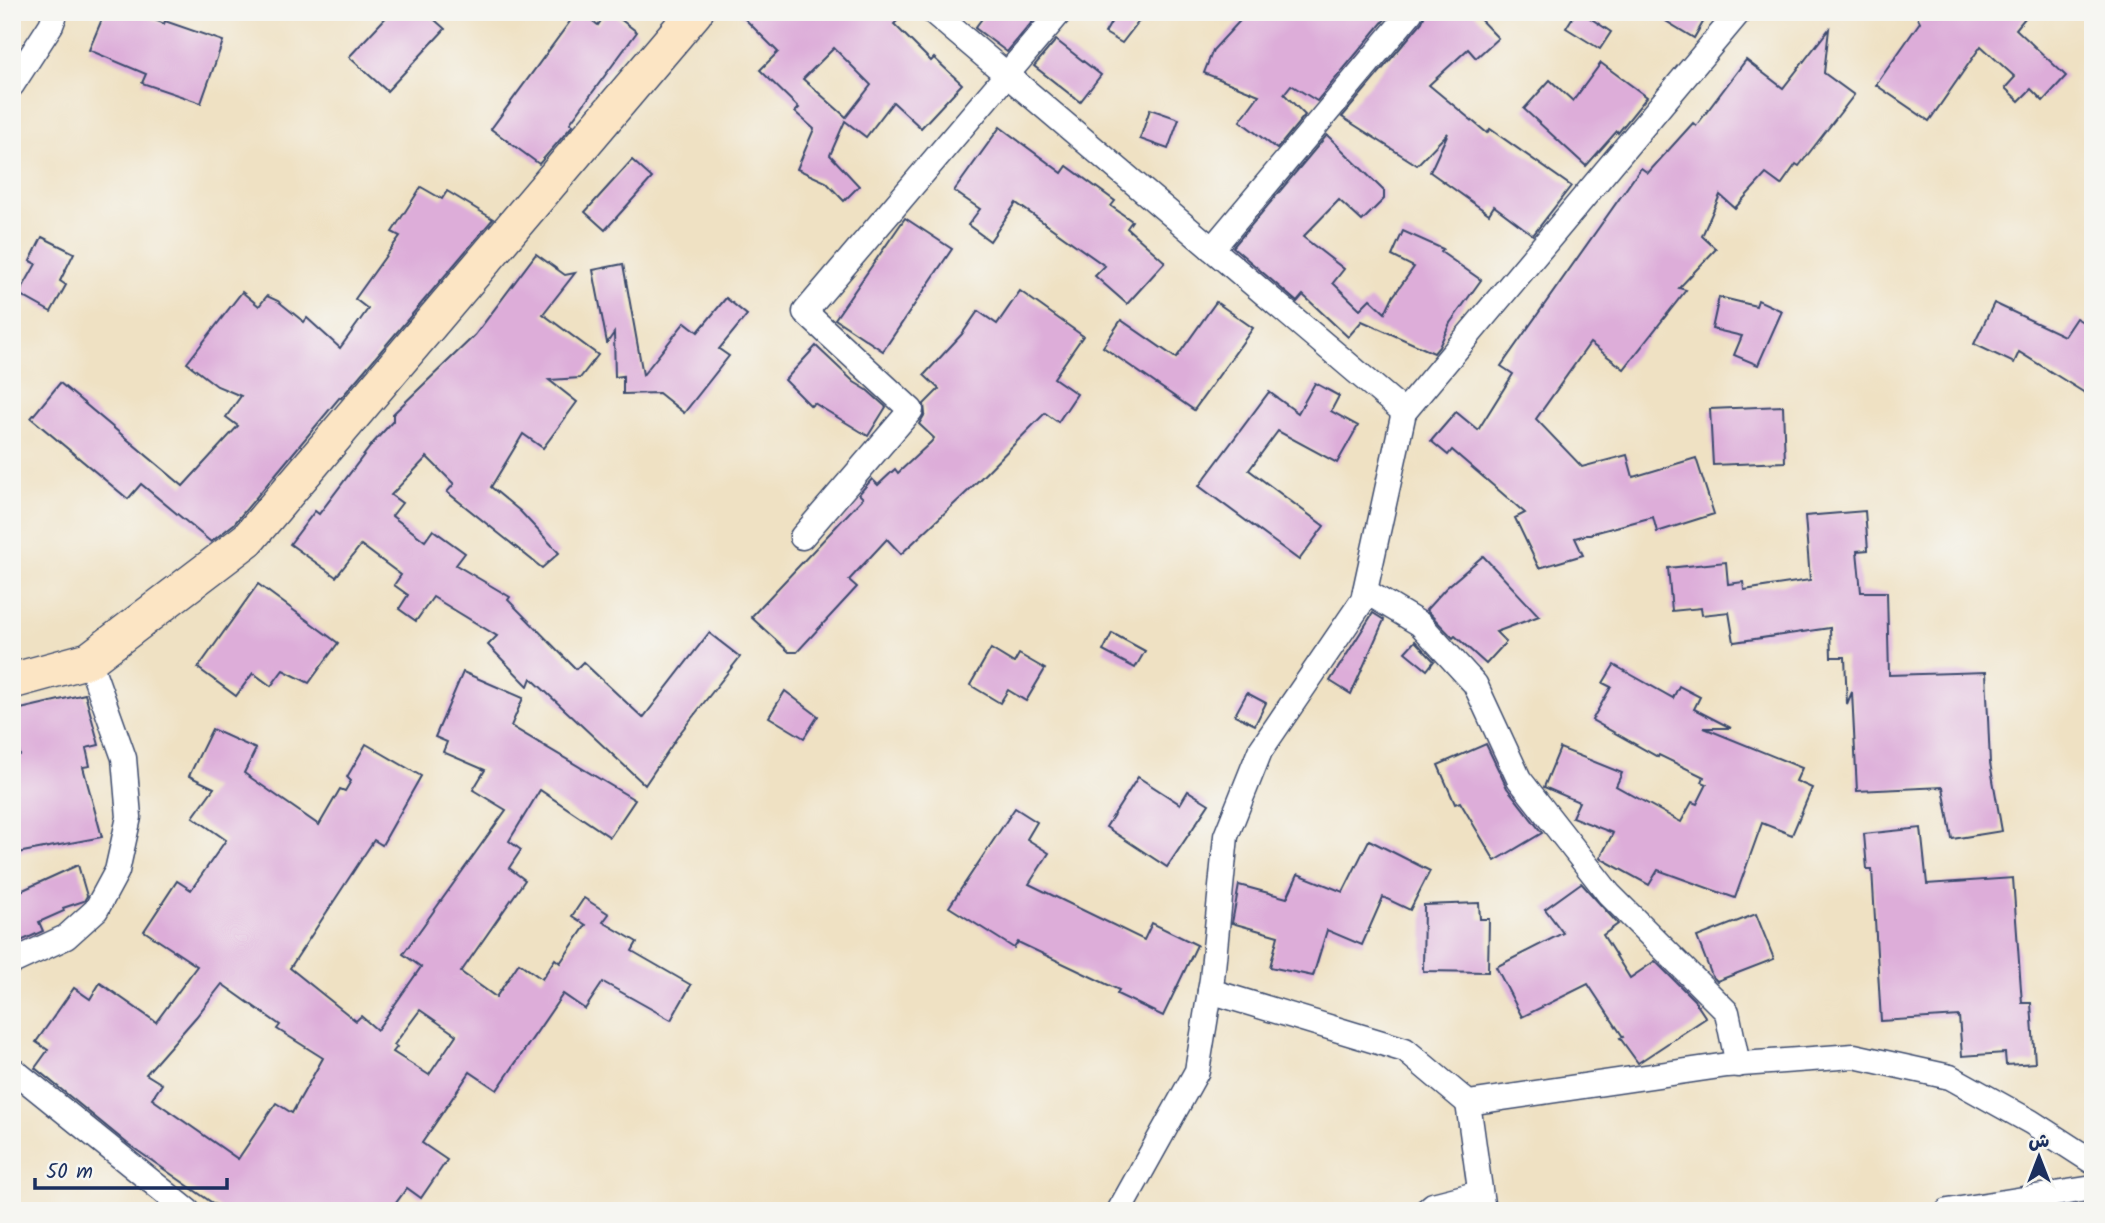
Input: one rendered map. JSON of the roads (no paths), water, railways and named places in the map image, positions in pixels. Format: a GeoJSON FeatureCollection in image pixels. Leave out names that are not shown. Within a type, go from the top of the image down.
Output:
{"type":"FeatureCollection","features":[{"type":"Feature","properties":{"kind":"street"},"geometry":{"type":"LineString","coordinates":[[12,85],[51,25],[56,12]]}},
{"type":"Feature","properties":{"kind":"street"},"geometry":{"type":"LineString","coordinates":[[12,681],[89,660],[248,539],[695,12]]}},
{"type":"Feature","properties":{"kind":"street"},"geometry":{"type":"LineString","coordinates":[[933,12],[1404,412]]}},
{"type":"Feature","properties":{"kind":"street"},"geometry":{"type":"LineString","coordinates":[[802,537],[911,410],[804,312],[1060,12]]}},
{"type":"Feature","properties":{"kind":"street"},"geometry":{"type":"LineString","coordinates":[[1212,249],[1412,12]]}},
{"type":"Feature","properties":{"kind":"street"},"geometry":{"type":"LineString","coordinates":[[1119,1211],[1197,1071],[1210,990],[1226,835],[1260,751],[1363,600],[1404,412],[1739,12]]}},
{"type":"Feature","properties":{"kind":"street"},"geometry":{"type":"LineString","coordinates":[[1366,591],[1420,624],[1475,684],[1519,779],[1609,894],[1727,1012],[1738,1065]]}},
{"type":"Feature","properties":{"kind":"street"},"geometry":{"type":"LineString","coordinates":[[12,962],[66,937],[96,910],[117,872],[129,817],[124,758],[89,660]]}},
{"type":"Feature","properties":{"kind":"street"},"geometry":{"type":"LineString","coordinates":[[1210,990],[1405,1051],[1468,1103],[1481,1202],[1433,1205],[1426,1211]]}},
{"type":"Feature","properties":{"kind":"street"},"geometry":{"type":"LineString","coordinates":[[1468,1103],[1738,1065],[1854,1056],[1950,1077],[2031,1122],[2093,1162]]}},
{"type":"Feature","properties":{"kind":"street"},"geometry":{"type":"LineString","coordinates":[[12,1069],[188,1211]]}},
{"type":"Feature","properties":{"kind":"street"},"geometry":{"type":"LineString","coordinates":[[1948,1211],[2093,1188]]}}]}
